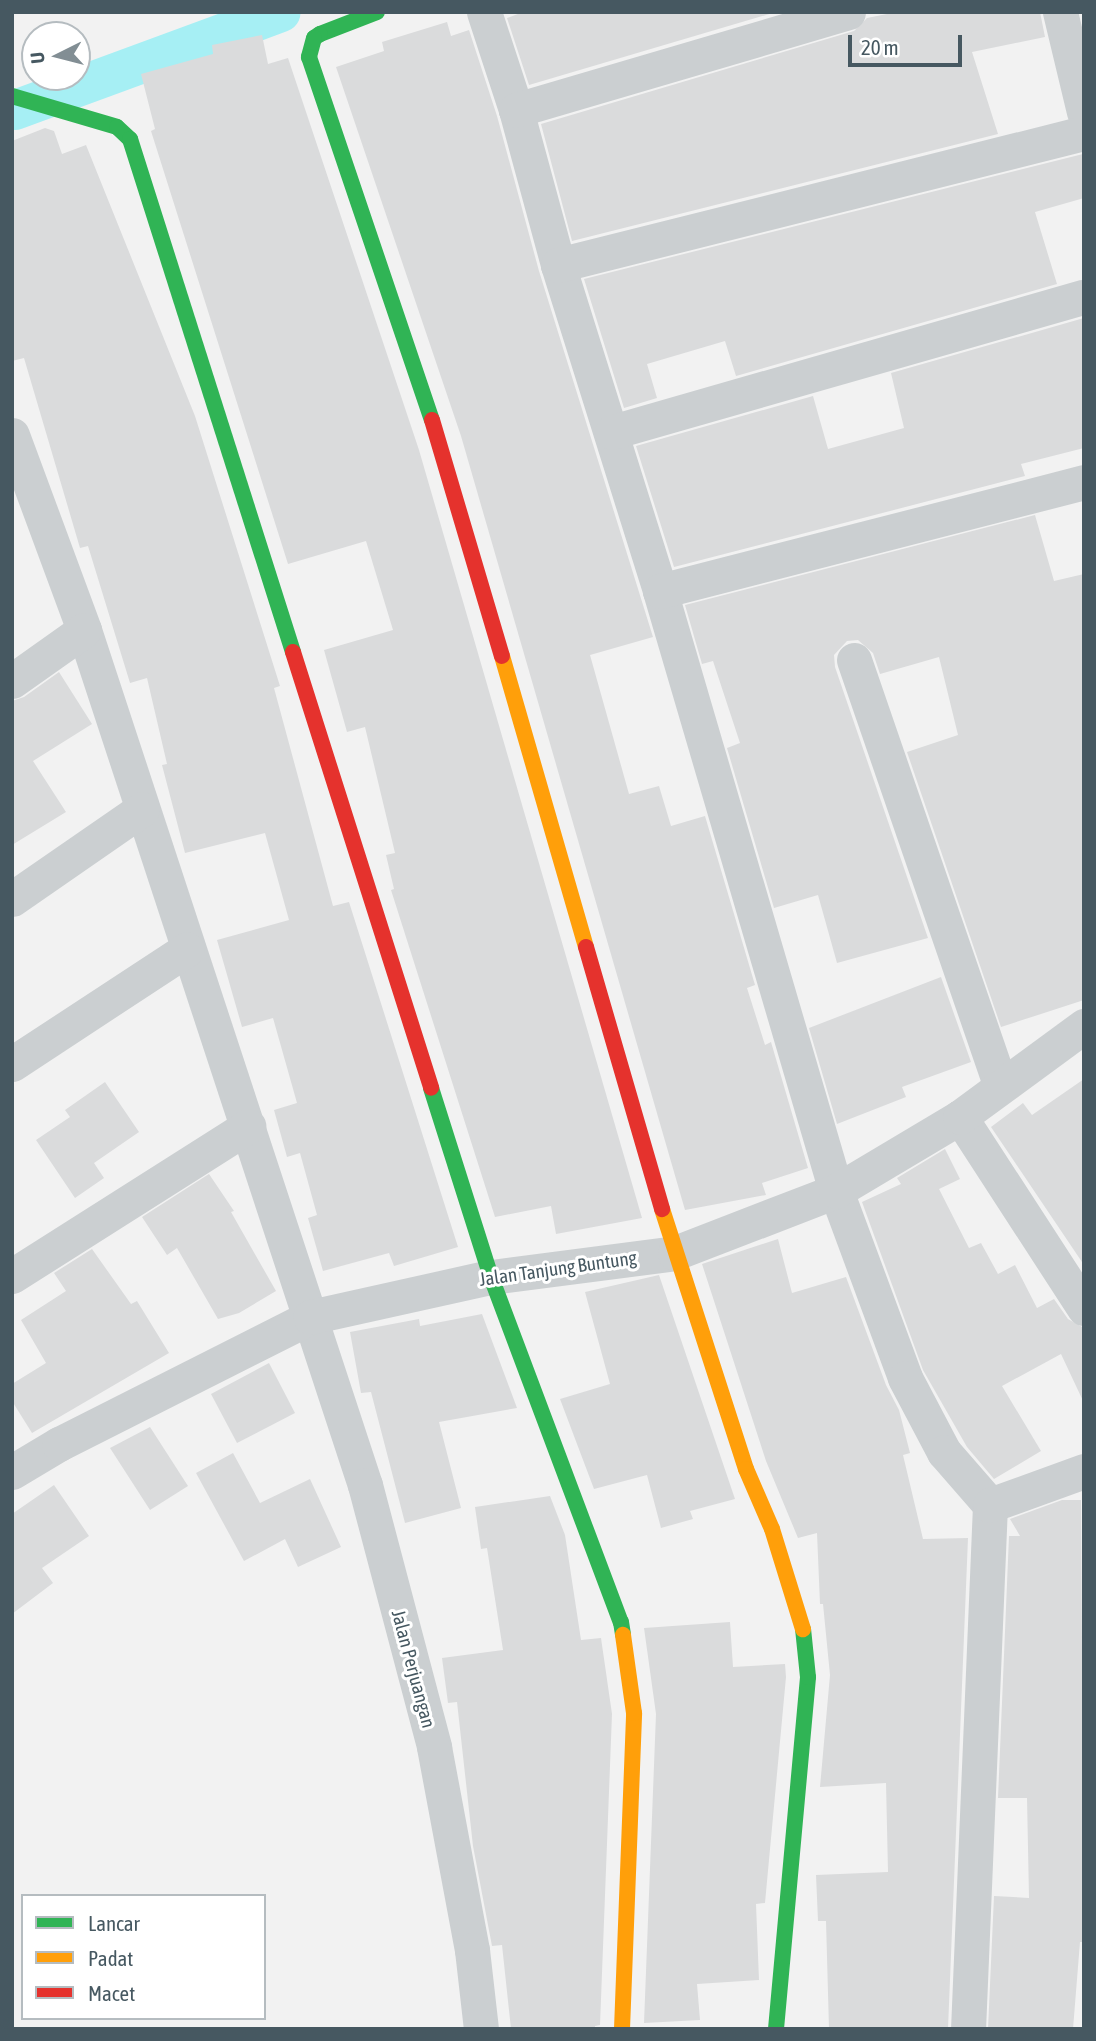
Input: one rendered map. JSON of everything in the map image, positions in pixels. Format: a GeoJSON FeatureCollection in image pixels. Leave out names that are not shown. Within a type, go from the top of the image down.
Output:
{"type":"FeatureCollection","features":[{"type":"Feature","properties":{"kind":"street"},"geometry":{"type":"LineString","coordinates":[[377,12],[320,34],[311,46],[309,57],[440,443],[675,1253],[746,1469],[772,1529],[804,1633],[808,1677],[776,2029]]}},
{"type":"Feature","properties":{"kind":"street"},"geometry":{"type":"LineString","coordinates":[[484,12],[516,110],[558,265],[660,591],[836,1191],[905,1378],[944,1451],[990,1505],[968,2029]]}},
{"type":"Feature","properties":{"kind":"street"},"geometry":{"type":"LineString","coordinates":[[516,110],[848,12]]}},
{"type":"Feature","properties":{"kind":"street"},"geometry":{"type":"LineString","coordinates":[[1060,12],[1084,113]]}},
{"type":"Feature","properties":{"kind":"street"},"geometry":{"type":"LineString","coordinates":[[15,98],[117,127],[130,139],[491,1277],[621,1622],[634,1713],[622,2029]]}},
{"type":"Feature","properties":{"kind":"street"},"geometry":{"type":"LineString","coordinates":[[558,265],[1084,133]]}},
{"type":"Feature","properties":{"kind":"street"},"geometry":{"type":"LineString","coordinates":[[612,432],[1084,297]]}},
{"type":"Feature","properties":{"kind":"street","name":"Jalan Perjuangan"},"geometry":{"type":"LineString","coordinates":[[12,437],[84,630],[365,1485],[434,1747],[472,1950],[481,2029]]}},
{"type":"Feature","properties":{"kind":"street"},"geometry":{"type":"LineString","coordinates":[[660,591],[1084,482]]}},
{"type":"Feature","properties":{"kind":"street"},"geometry":{"type":"LineString","coordinates":[[12,681],[84,630]]}},
{"type":"Feature","properties":{"kind":"street"},"geometry":{"type":"LineString","coordinates":[[853,660],[1000,1086]]}},
{"type":"Feature","properties":{"kind":"street"},"geometry":{"type":"LineString","coordinates":[[12,899],[142,809]]}},
{"type":"Feature","properties":{"kind":"street"},"geometry":{"type":"LineString","coordinates":[[12,1064],[187,949]]}},
{"type":"Feature","properties":{"kind":"street","name":"Jalan Tanjung Buntung"},"geometry":{"type":"LineString","coordinates":[[12,1472],[59,1444],[310,1317],[491,1277],[675,1253],[836,1191],[960,1117],[1084,1026]]}},
{"type":"Feature","properties":{"kind":"street"},"geometry":{"type":"LineString","coordinates":[[960,1117],[1084,1308]]}},
{"type":"Feature","properties":{"kind":"street"},"geometry":{"type":"LineString","coordinates":[[12,1276],[247,1126]]}},
{"type":"Feature","properties":{"kind":"street"},"geometry":{"type":"LineString","coordinates":[[990,1505],[1084,1471]]}},
{"type":"Feature","properties":{"kind":"building"},"geometry":{"type":"Polygon","coordinates":[[[523,12],[776,12],[529,85],[507,18],[523,12]]]}},
{"type":"Feature","properties":{"kind":"building"},"geometry":{"type":"Polygon","coordinates":[[[897,12],[1040,12],[1045,37],[972,52],[998,134],[572,241],[541,124],[854,31],[867,18],[897,12]]]}},
{"type":"Feature","properties":{"kind":"building"},"geometry":{"type":"Polygon","coordinates":[[[447,22],[451,36],[469,30],[497,116],[539,271],[653,637],[590,655],[629,794],[659,786],[671,826],[705,816],[755,985],[747,988],[765,1045],[771,1042],[808,1168],[762,1183],[766,1195],[685,1210],[461,436],[336,67],[384,51],[382,42],[447,22]]]}},
{"type":"Feature","properties":{"kind":"building"},"geometry":{"type":"Polygon","coordinates":[[[262,35],[268,64],[288,58],[419,450],[642,1218],[556,1234],[551,1206],[495,1217],[391,890],[394,889],[386,855],[395,853],[365,727],[347,732],[324,650],[393,630],[366,541],[288,564],[151,131],[155,129],[141,74],[213,54],[212,45],[262,35]]]}},
{"type":"Feature","properties":{"kind":"building"},"geometry":{"type":"Polygon","coordinates":[[[45,128],[54,131],[62,154],[86,145],[195,416],[280,686],[274,688],[333,906],[349,902],[458,1247],[394,1266],[389,1253],[323,1271],[308,1218],[317,1215],[300,1153],[287,1157],[274,1110],[297,1103],[273,1018],[242,1027],[217,940],[289,920],[265,833],[185,853],[162,765],[167,764],[147,678],[130,683],[88,546],[80,548],[24,358],[12,361],[12,141],[45,128]]]}},
{"type":"Feature","properties":{"kind":"building"},"geometry":{"type":"Polygon","coordinates":[[[1083,154],[1084,198],[1035,212],[1057,284],[736,376],[725,341],[647,364],[657,398],[624,408],[584,279],[1083,154]]]}},
{"type":"Feature","properties":{"kind":"building"},"geometry":{"type":"Polygon","coordinates":[[[1084,318],[1084,448],[1021,464],[1025,476],[674,567],[636,446],[813,396],[828,449],[904,428],[891,373],[1084,318]]]}},
{"type":"Feature","properties":{"kind":"building"},"geometry":{"type":"Polygon","coordinates":[[[1035,515],[1054,581],[1084,574],[1084,1000],[1001,1027],[907,752],[958,735],[939,657],[880,674],[873,653],[858,640],[847,641],[834,655],[835,667],[928,938],[837,963],[818,895],[774,908],[727,748],[740,743],[713,661],[702,664],[685,605],[1035,515]]]}},
{"type":"Feature","properties":{"kind":"building"},"geometry":{"type":"Polygon","coordinates":[[[59,672],[92,724],[33,761],[66,812],[12,845],[12,701],[24,697],[59,672]]]}},
{"type":"Feature","properties":{"kind":"building"},"geometry":{"type":"Polygon","coordinates":[[[941,977],[971,1062],[902,1087],[906,1097],[837,1124],[809,1028],[941,977]]]}},
{"type":"Feature","properties":{"kind":"building"},"geometry":{"type":"Polygon","coordinates":[[[1084,1079],[1084,1265],[991,1127],[1023,1103],[1032,1115],[1084,1079]]]}},
{"type":"Feature","properties":{"kind":"building"},"geometry":{"type":"Polygon","coordinates":[[[105,1082],[139,1132],[94,1163],[104,1178],[75,1198],[36,1140],[70,1117],[65,1110],[105,1082]]]}},
{"type":"Feature","properties":{"kind":"building"},"geometry":{"type":"Polygon","coordinates":[[[945,1149],[960,1179],[939,1189],[969,1248],[981,1243],[998,1274],[1015,1265],[1037,1308],[1054,1299],[1068,1319],[1084,1328],[1084,1403],[1061,1354],[1002,1386],[1041,1451],[994,1479],[967,1447],[923,1370],[862,1202],[901,1184],[897,1178],[945,1149]]]}},
{"type":"Feature","properties":{"kind":"building"},"geometry":{"type":"Polygon","coordinates":[[[209,1174],[234,1211],[231,1212],[276,1291],[239,1313],[218,1319],[177,1248],[167,1255],[142,1217],[209,1174]]]}},
{"type":"Feature","properties":{"kind":"building"},"geometry":{"type":"Polygon","coordinates":[[[778,1239],[792,1293],[846,1277],[886,1385],[899,1410],[910,1453],[903,1455],[923,1539],[968,1538],[948,2029],[829,2029],[826,1921],[818,1921],[816,1875],[888,1872],[886,1783],[820,1787],[830,1675],[823,1604],[820,1604],[817,1533],[798,1538],[766,1461],[702,1264],[778,1239]]]}},
{"type":"Feature","properties":{"kind":"building"},"geometry":{"type":"Polygon","coordinates":[[[92,1249],[131,1304],[137,1301],[169,1353],[32,1433],[12,1401],[12,1384],[46,1363],[21,1320],[66,1291],[54,1273],[92,1249]]]}},
{"type":"Feature","properties":{"kind":"building"},"geometry":{"type":"Polygon","coordinates":[[[659,1275],[735,1499],[690,1511],[693,1519],[661,1528],[647,1475],[594,1489],[560,1399],[610,1384],[585,1292],[659,1275]]]}},
{"type":"Feature","properties":{"kind":"building"},"geometry":{"type":"Polygon","coordinates":[[[482,1314],[517,1408],[439,1422],[461,1508],[405,1523],[371,1392],[361,1393],[350,1332],[419,1319],[420,1326],[482,1314]]]}},
{"type":"Feature","properties":{"kind":"building"},"geometry":{"type":"Polygon","coordinates":[[[269,1363],[295,1413],[237,1443],[211,1394],[269,1363]]]}},
{"type":"Feature","properties":{"kind":"building"},"geometry":{"type":"Polygon","coordinates":[[[150,1427],[188,1486],[150,1510],[110,1448],[150,1427]]]}},
{"type":"Feature","properties":{"kind":"building"},"geometry":{"type":"Polygon","coordinates":[[[233,1453],[260,1503],[310,1479],[341,1547],[298,1567],[285,1539],[244,1561],[196,1473],[233,1453]]]}},
{"type":"Feature","properties":{"kind":"building"},"geometry":{"type":"Polygon","coordinates":[[[54,1485],[89,1536],[42,1568],[53,1583],[12,1614],[12,1514],[54,1485]]]}},
{"type":"Feature","properties":{"kind":"building"},"geometry":{"type":"Polygon","coordinates":[[[550,1496],[565,1535],[581,1640],[601,1638],[612,1714],[600,2025],[595,2026],[595,2029],[511,2029],[502,1945],[492,1946],[473,1846],[457,1702],[448,1703],[442,1658],[503,1650],[487,1548],[481,1549],[475,1507],[550,1496]]]}},
{"type":"Feature","properties":{"kind":"building"},"geometry":{"type":"Polygon","coordinates":[[[1062,1500],[1081,1500],[1084,1942],[1080,1942],[1073,2029],[988,2029],[994,1896],[1029,1898],[1027,1798],[998,1798],[1009,1536],[1020,1536],[1010,1519],[1062,1500]]]}},
{"type":"Feature","properties":{"kind":"building"},"geometry":{"type":"Polygon","coordinates":[[[730,1622],[733,1667],[785,1664],[765,1903],[756,1904],[759,1980],[697,1984],[700,2020],[644,2023],[656,1714],[644,1628],[730,1622]]]}},
{"type":"Feature","properties":{"kind":"waterway"},"geometry":{"type":"LineString","coordinates":[[15,110],[281,12]]}},
{"type":"Feature","properties":{"kind":"traffic: fast"},"geometry":{"type":"LineString","coordinates":[[377,12],[320,34],[314,38],[309,57],[432,420]]}},
{"type":"Feature","properties":{"kind":"traffic: fast"},"geometry":{"type":"LineString","coordinates":[[12,96],[117,127],[130,139],[293,652]]}},
{"type":"Feature","properties":{"kind":"traffic: fast"},"geometry":{"type":"LineString","coordinates":[[431,1088],[491,1277],[621,1622],[623,1635]]}},
{"type":"Feature","properties":{"kind":"traffic: fast"},"geometry":{"type":"LineString","coordinates":[[776,2029],[808,1677],[803,1629]]}},
{"type":"Feature","properties":{"kind":"traffic: slow"},"geometry":{"type":"LineString","coordinates":[[502,656],[586,947]]}},
{"type":"Feature","properties":{"kind":"traffic: slow"},"geometry":{"type":"LineString","coordinates":[[662,1209],[746,1469],[772,1529],[803,1629]]}},
{"type":"Feature","properties":{"kind":"traffic: slow"},"geometry":{"type":"LineString","coordinates":[[622,2029],[634,1713],[623,1635]]}},
{"type":"Feature","properties":{"kind":"traffic: jam"},"geometry":{"type":"LineString","coordinates":[[432,420],[502,656]]}},
{"type":"Feature","properties":{"kind":"traffic: jam"},"geometry":{"type":"LineString","coordinates":[[293,652],[431,1088]]}},
{"type":"Feature","properties":{"kind":"traffic: jam"},"geometry":{"type":"LineString","coordinates":[[586,947],[662,1209]]}}]}
